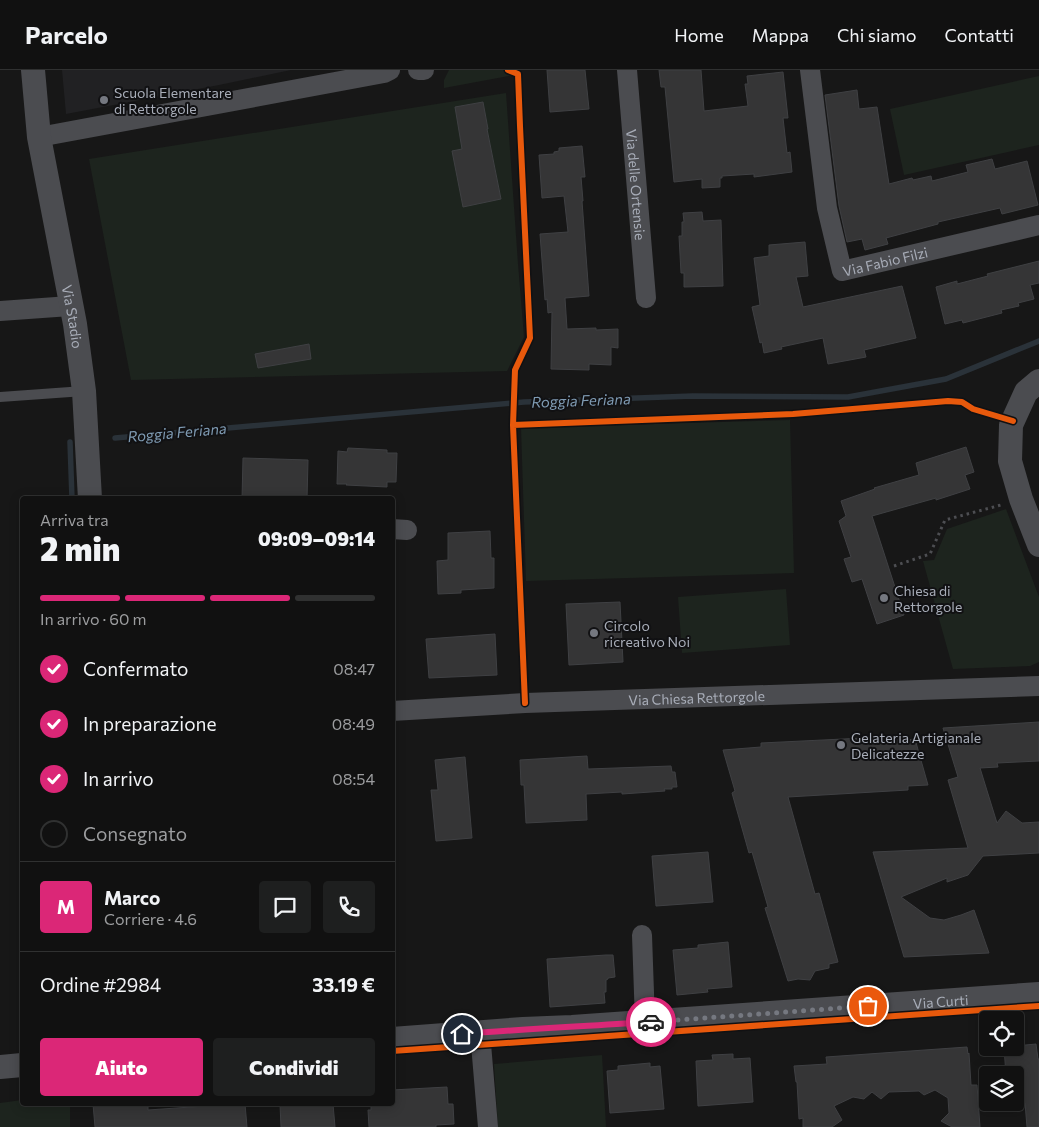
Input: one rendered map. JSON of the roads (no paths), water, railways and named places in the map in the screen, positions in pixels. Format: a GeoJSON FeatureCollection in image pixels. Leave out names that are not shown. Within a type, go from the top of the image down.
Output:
{"type":"FeatureCollection","features":[{"type":"Feature","properties":{"kind":"street","name":"Via Stadio"},"geometry":{"type":"LineString","coordinates":[[33,70],[40,137],[74,324],[84,391],[90,496]]}},
{"type":"Feature","properties":{"kind":"street"},"geometry":{"type":"LineString","coordinates":[[40,137],[384,73],[390,70]]}},
{"type":"Feature","properties":{"kind":"street"},"geometry":{"type":"LineString","coordinates":[[418,70],[424,70]]}},
{"type":"Feature","properties":{"kind":"street","name":"Via delle Ortensie"},"geometry":{"type":"LineString","coordinates":[[627,70],[646,298]]}},
{"type":"Feature","properties":{"kind":"street","name":"Via Fabio Filzi"},"geometry":{"type":"LineString","coordinates":[[810,70],[827,208],[842,271],[1039,224]]}},
{"type":"Feature","properties":{"kind":"street"},"geometry":{"type":"LineString","coordinates":[[0,311],[70,306]]}},
{"type":"Feature","properties":{"kind":"street"},"geometry":{"type":"LineString","coordinates":[[1039,381],[1026,392],[1011,425],[1010,461],[1020,499],[1039,545]]}},
{"type":"Feature","properties":{"kind":"street","name":"Via Chiesa Rettorgole"},"geometry":{"type":"LineString","coordinates":[[1001,687],[1039,674]]}},
{"type":"Feature","properties":{"kind":"street","name":"Via Chiesa Rettorgole"},"geometry":{"type":"LineString","coordinates":[[395,711],[525,703],[1039,686]]}},
{"type":"Feature","properties":{"kind":"street"},"geometry":{"type":"LineString","coordinates":[[642,935],[645,1022]]}},
{"type":"Feature","properties":{"kind":"street","name":"Via Curti"},"geometry":{"type":"LineString","coordinates":[[395,1039],[1039,994]]}},
{"type":"Feature","properties":{"kind":"street"},"geometry":{"type":"LineString","coordinates":[[480,1032],[488,1127]]}},
{"type":"Feature","properties":{"kind":"street"},"geometry":{"type":"LineString","coordinates":[[0,1067],[20,1065]]}},
{"type":"Feature","properties":{"kind":"lane"},"geometry":{"type":"LineString","coordinates":[[0,397],[84,391]]}},
{"type":"Feature","properties":{"kind":"waterway","name":"Roggia Feriana"},"geometry":{"type":"LineString","coordinates":[[115,438],[524,402],[693,396],[848,397],[946,379],[1039,341]]}},
{"type":"Feature","properties":{"kind":"waterway","name":"Roggia Feriana"},"geometry":{"type":"LineString","coordinates":[[70,442],[72,496]]}},
{"type":"Feature","properties":{"kind":"place","name":"Scuola Elementare di Rettorgole"},"geometry":{"type":"Point","coordinates":[104,100]}},
{"type":"Feature","properties":{"kind":"place","name":"Chiesa di Rettorgole"},"geometry":{"type":"Point","coordinates":[884,598]}},
{"type":"Feature","properties":{"kind":"place","name":"Circolo ricreativo Noi"},"geometry":{"type":"Point","coordinates":[594,633]}},
{"type":"Feature","properties":{"kind":"place","name":"Gelateria Artigianale Delicatezze"},"geometry":{"type":"Point","coordinates":[841,745]}}]}
